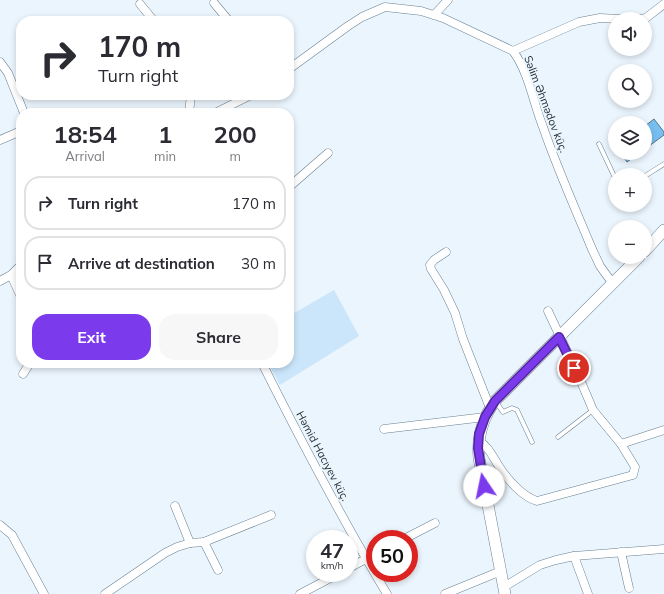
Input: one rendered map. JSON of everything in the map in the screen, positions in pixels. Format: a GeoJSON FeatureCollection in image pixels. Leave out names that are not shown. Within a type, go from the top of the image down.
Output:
{"type":"FeatureCollection","features":[{"type":"Feature","properties":{"kind":"main road"},"geometry":{"type":"LineString","coordinates":[[652,243],[664,230]]}},
{"type":"Feature","properties":{"kind":"main road"},"geometry":{"type":"LineString","coordinates":[[504,590],[479,458],[478,440],[490,409],[559,337],[633,264]]}},
{"type":"Feature","properties":{"kind":"street"},"geometry":{"type":"LineString","coordinates":[[434,15],[448,0]]}},
{"type":"Feature","properties":{"kind":"street"},"geometry":{"type":"LineString","coordinates":[[214,3],[225,16]]}},
{"type":"Feature","properties":{"kind":"street","name":"Səlim Əhmədov küç."},"geometry":{"type":"LineString","coordinates":[[294,65],[348,26],[383,3],[434,15],[513,51],[525,72],[542,127],[592,249],[600,266],[613,284]]}},
{"type":"Feature","properties":{"kind":"street"},"geometry":{"type":"LineString","coordinates":[[140,4],[150,16]]}},
{"type":"Feature","properties":{"kind":"street"},"geometry":{"type":"LineString","coordinates":[[652,13],[664,4]]}},
{"type":"Feature","properties":{"kind":"street"},"geometry":{"type":"LineString","coordinates":[[513,51],[579,22],[600,18],[608,18]]}},
{"type":"Feature","properties":{"kind":"street"},"geometry":{"type":"LineString","coordinates":[[0,62],[8,73],[16,93]]}},
{"type":"Feature","properties":{"kind":"street"},"geometry":{"type":"LineString","coordinates":[[225,108],[242,100]]}},
{"type":"Feature","properties":{"kind":"street"},"geometry":{"type":"LineString","coordinates":[[0,140],[16,133]]}},
{"type":"Feature","properties":{"kind":"street"},"geometry":{"type":"LineString","coordinates":[[294,183],[328,153]]}},
{"type":"Feature","properties":{"kind":"street"},"geometry":{"type":"LineString","coordinates":[[384,429],[490,409],[454,313],[444,290],[431,269],[430,265],[434,260],[446,252]]}},
{"type":"Feature","properties":{"kind":"street"},"geometry":{"type":"LineString","coordinates":[[0,281],[11,275],[16,270]]}},
{"type":"Feature","properties":{"kind":"street"},"geometry":{"type":"LineString","coordinates":[[11,275],[16,286]]}},
{"type":"Feature","properties":{"kind":"street"},"geometry":{"type":"LineString","coordinates":[[478,440],[487,446],[500,468],[512,484],[537,501],[633,474],[635,467],[621,444],[593,410],[548,311]]}},
{"type":"Feature","properties":{"kind":"street"},"geometry":{"type":"LineString","coordinates":[[23,374],[27,368]]}},
{"type":"Feature","properties":{"kind":"street","name":"Həmid Hacıyev küç."},"geometry":{"type":"LineString","coordinates":[[265,368],[366,559]]}},
{"type":"Feature","properties":{"kind":"street"},"geometry":{"type":"LineString","coordinates":[[621,444],[664,430]]}},
{"type":"Feature","properties":{"kind":"street"},"geometry":{"type":"LineString","coordinates":[[175,506],[190,543]]}},
{"type":"Feature","properties":{"kind":"street"},"geometry":{"type":"LineString","coordinates":[[105,594],[176,547],[190,543],[204,542],[271,515]]}},
{"type":"Feature","properties":{"kind":"street"},"geometry":{"type":"LineString","coordinates":[[418,532],[435,523]]}},
{"type":"Feature","properties":{"kind":"street"},"geometry":{"type":"LineString","coordinates":[[0,525],[12,535],[44,594]]}},
{"type":"Feature","properties":{"kind":"street"},"geometry":{"type":"LineString","coordinates":[[204,542],[218,570]]}},
{"type":"Feature","properties":{"kind":"street"},"geometry":{"type":"LineString","coordinates":[[504,590],[540,565],[556,560],[574,556],[664,549]]}},
{"type":"Feature","properties":{"kind":"street"},"geometry":{"type":"LineString","coordinates":[[621,552],[630,588]]}},
{"type":"Feature","properties":{"kind":"street"},"geometry":{"type":"LineString","coordinates":[[574,556],[588,594]]}},
{"type":"Feature","properties":{"kind":"street"},"geometry":{"type":"LineString","coordinates":[[358,563],[366,559]]}},
{"type":"Feature","properties":{"kind":"street"},"geometry":{"type":"LineString","coordinates":[[445,594],[501,571]]}},
{"type":"Feature","properties":{"kind":"street"},"geometry":{"type":"LineString","coordinates":[[300,594],[323,582]]}},
{"type":"Feature","properties":{"kind":"street","name":"Həmid Hacıyev küç."},"geometry":{"type":"LineString","coordinates":[[380,582],[387,594]]}},
{"type":"Feature","properties":{"kind":"lane"},"geometry":{"type":"LineString","coordinates":[[599,144],[610,168]]}},
{"type":"Feature","properties":{"kind":"lane"},"geometry":{"type":"LineString","coordinates":[[652,172],[664,164]]}},
{"type":"Feature","properties":{"kind":"lane"},"geometry":{"type":"LineString","coordinates":[[490,409],[504,412],[512,408],[517,410],[532,442]]}},
{"type":"Feature","properties":{"kind":"lane"},"geometry":{"type":"LineString","coordinates":[[558,437],[593,410]]}},
{"type":"Feature","properties":{"kind":"shaded area"},"geometry":{"type":"Polygon","coordinates":[[[334,290],[359,336],[280,385],[271,368],[294,368],[294,313],[334,290]]]}},
{"type":"Feature","properties":{"kind":"building"},"geometry":{"type":"Polygon","coordinates":[[[654,119],[664,132],[664,135],[652,144],[652,121],[654,119]]]}},
{"type":"Feature","properties":{"kind":"route"},"geometry":{"type":"LineString","coordinates":[[484,486],[479,458],[478,440],[485,417],[495,401],[559,337],[574,368]]}}]}
